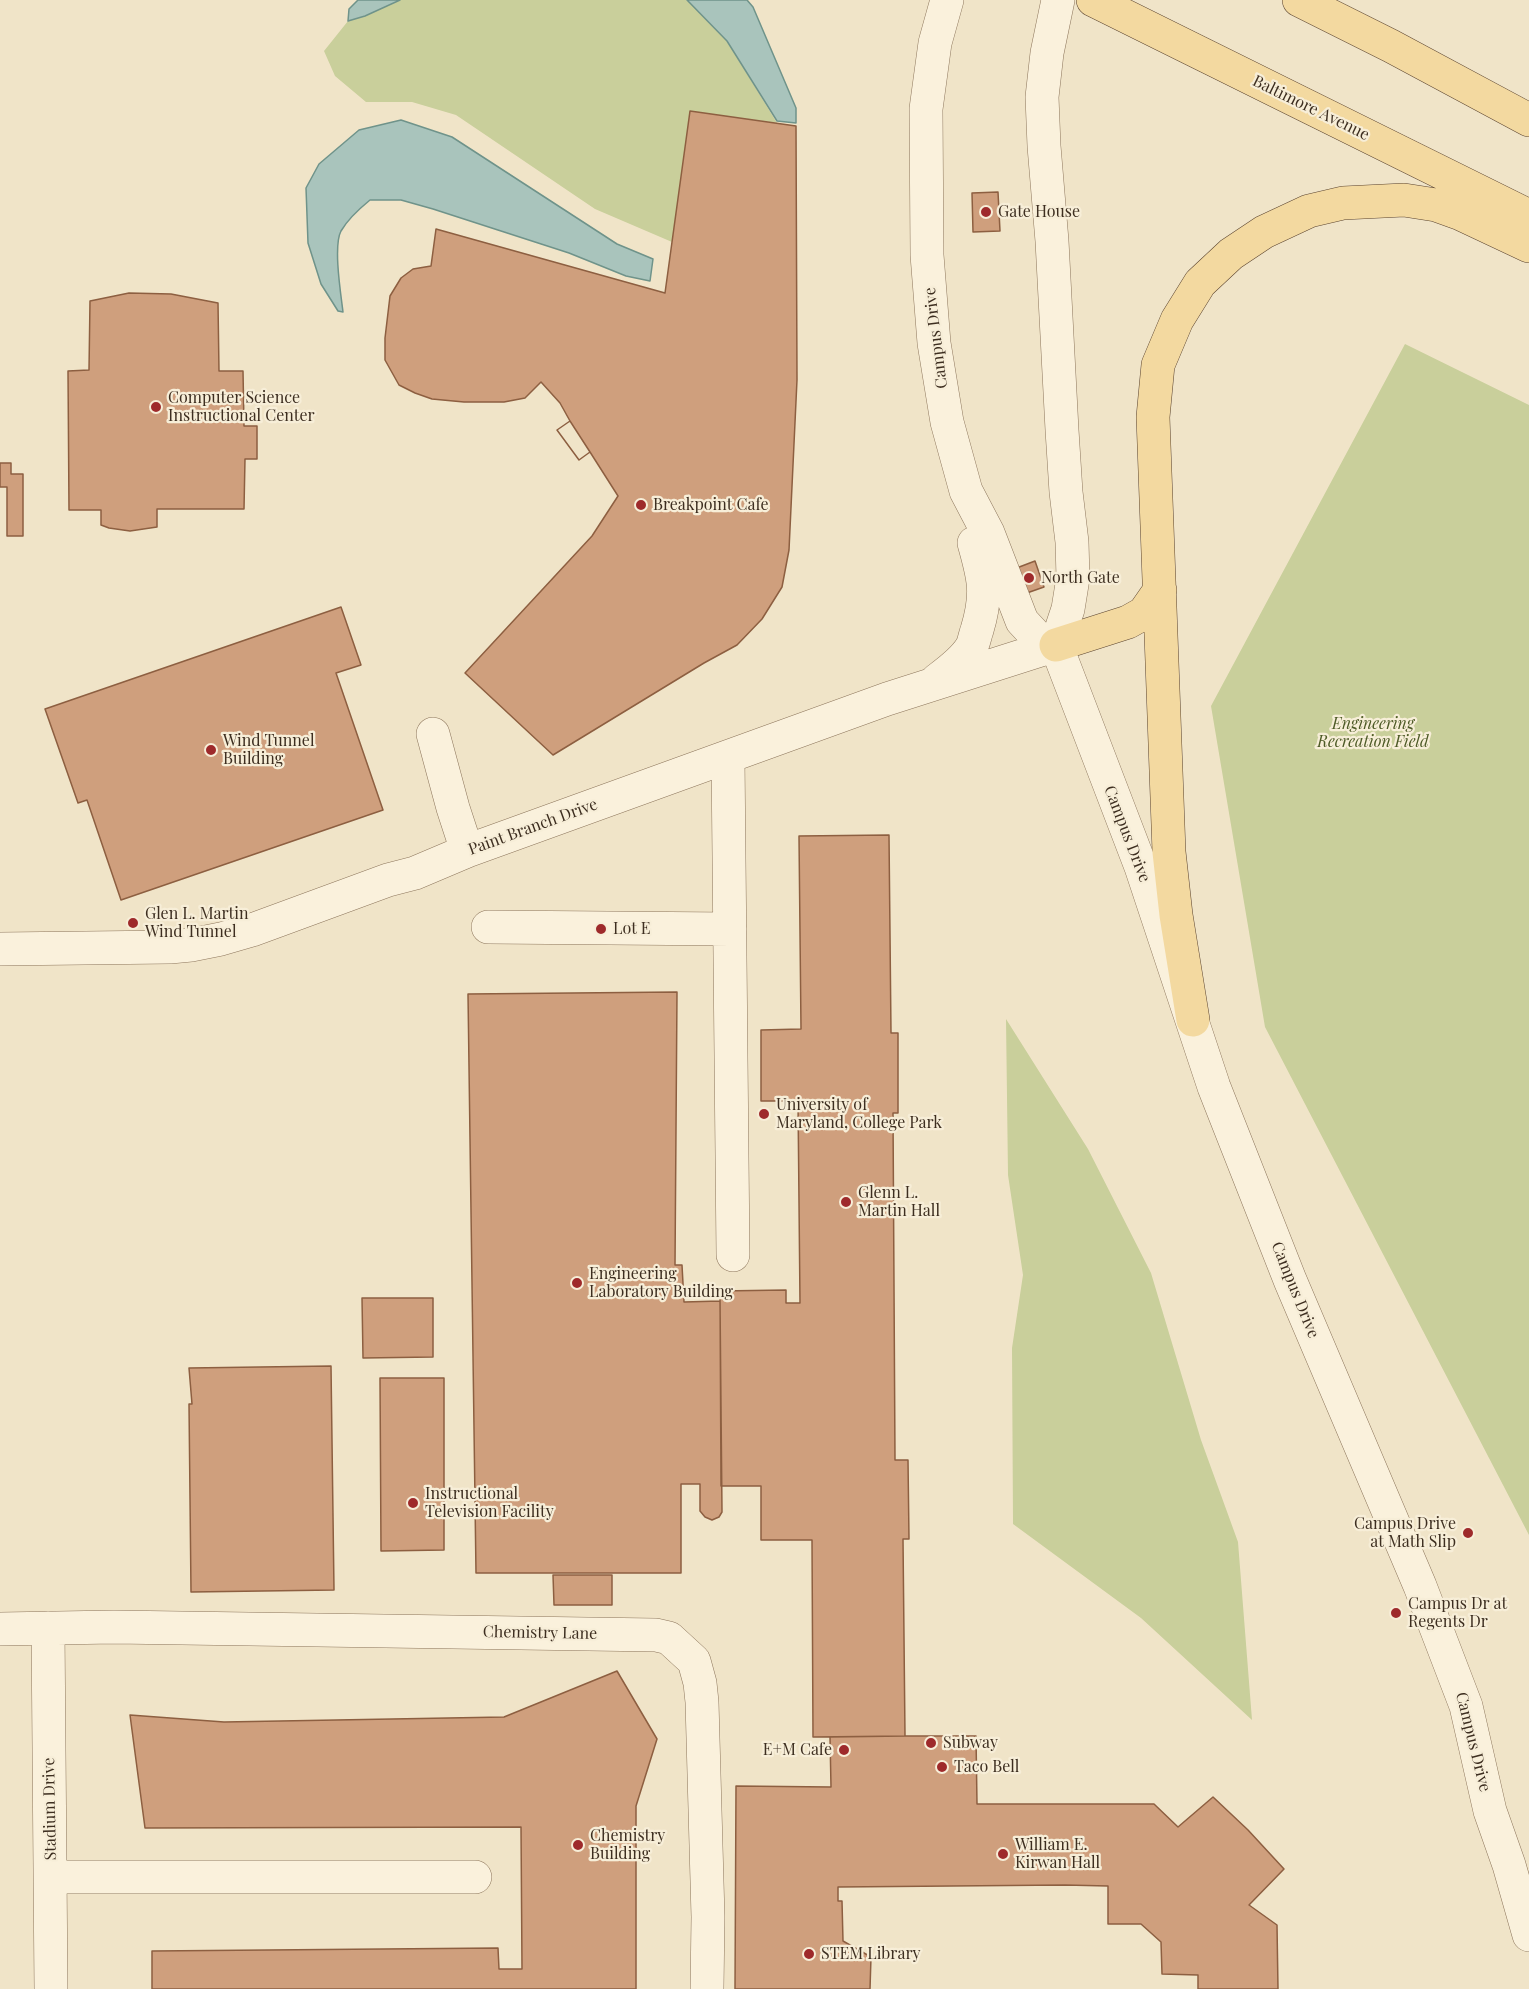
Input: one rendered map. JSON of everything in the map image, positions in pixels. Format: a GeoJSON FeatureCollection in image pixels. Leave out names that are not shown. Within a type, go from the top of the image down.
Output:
{"type":"FeatureCollection","features":[{"type":"Feature","properties":{"kind":"main road","name":"Baltimore Avenue"},"geometry":{"type":"LineString","coordinates":[[1093,0],[1529,216]]}},
{"type":"Feature","properties":{"kind":"main road"},"geometry":{"type":"LineString","coordinates":[[1299,0],[1529,120]]}},
{"type":"Feature","properties":{"kind":"main road"},"geometry":{"type":"LineString","coordinates":[[1193,1020],[1176,915],[1169,852],[1153,417],[1158,365],[1177,320],[1200,283],[1231,254],[1264,232],[1309,211],[1343,203],[1404,200],[1436,205],[1461,214],[1529,246]]}},
{"type":"Feature","properties":{"kind":"main road"},"geometry":{"type":"LineString","coordinates":[[1056,645],[1128,622],[1144,613],[1160,590]]}},
{"type":"Feature","properties":{"kind":"street","name":"Campus Drive"},"geometry":{"type":"LineString","coordinates":[[947,0],[935,43],[926,109],[927,255],[934,343],[947,422],[966,490],[988,533],[1023,621],[1036,636],[1056,645],[1141,867],[1214,1087],[1290,1280],[1420,1586],[1466,1706],[1490,1811],[1509,1865],[1529,1935]]}},
{"type":"Feature","properties":{"kind":"street"},"geometry":{"type":"LineString","coordinates":[[1056,645],[1068,609],[1073,578],[1042,97],[1047,53],[1058,0]]}},
{"type":"Feature","properties":{"kind":"street"},"geometry":{"type":"LineString","coordinates":[[929,686],[956,665],[972,647],[981,617],[985,590],[966,490]]}},
{"type":"Feature","properties":{"kind":"street","name":"Paint Branch Drive"},"geometry":{"type":"LineString","coordinates":[[0,949],[170,947],[220,939],[252,930],[388,880],[414,873],[467,851],[887,699],[1056,645]]}},
{"type":"Feature","properties":{"kind":"street"},"geometry":{"type":"LineString","coordinates":[[433,734],[467,851]]}},
{"type":"Feature","properties":{"kind":"street"},"geometry":{"type":"LineString","coordinates":[[728,758],[733,1255]]}},
{"type":"Feature","properties":{"kind":"street"},"geometry":{"type":"LineString","coordinates":[[489,927],[730,929]]}},
{"type":"Feature","properties":{"kind":"street","name":"Chemistry Lane"},"geometry":{"type":"LineString","coordinates":[[0,1629],[114,1627],[656,1635],[669,1638],[694,1661],[700,1683],[708,1917],[706,1989]]}},
{"type":"Feature","properties":{"kind":"street","name":"Stadium Drive"},"geometry":{"type":"LineString","coordinates":[[48,1628],[51,1989]]}},
{"type":"Feature","properties":{"kind":"street"},"geometry":{"type":"LineString","coordinates":[[50,1877],[476,1877]]}},
{"type":"Feature","properties":{"kind":"green space"},"geometry":{"type":"Polygon","coordinates":[[[400,0],[687,0],[727,41],[777,123],[690,111],[672,242],[595,209],[456,115],[412,102],[366,102],[335,76],[324,51],[348,21],[400,0]]]}},
{"type":"Feature","properties":{"kind":"green space","name":"Engineering Recreation Field"},"geometry":{"type":"Polygon","coordinates":[[[1405,344],[1529,405],[1529,1535],[1265,1027],[1211,706],[1405,344]]]}},
{"type":"Feature","properties":{"kind":"green space"},"geometry":{"type":"Polygon","coordinates":[[[1006,1019],[1088,1149],[1151,1273],[1201,1440],[1238,1542],[1252,1720],[1141,1618],[1013,1524],[1012,1348],[1023,1275],[1008,1175],[1006,1019]]]}},
{"type":"Feature","properties":{"kind":"water"},"geometry":{"type":"Polygon","coordinates":[[[358,0],[400,0],[348,21],[349,9],[358,0]]]}},
{"type":"Feature","properties":{"kind":"water"},"geometry":{"type":"Polygon","coordinates":[[[687,0],[747,0],[753,7],[796,108],[796,123],[777,121],[727,41],[687,0]]]}},
{"type":"Feature","properties":{"kind":"water"},"geometry":{"type":"Polygon","coordinates":[[[401,120],[452,137],[617,244],[653,259],[650,281],[626,276],[569,253],[433,209],[401,200],[370,200],[341,231],[338,271],[343,312],[338,311],[321,284],[308,243],[306,188],[319,164],[359,130],[401,120]]]}},
{"type":"Feature","properties":{"kind":"building"},"geometry":{"type":"Polygon","coordinates":[[[690,111],[796,126],[797,380],[789,550],[782,587],[762,619],[737,645],[553,755],[465,673],[592,536],[618,496],[590,452],[579,460],[557,430],[570,421],[560,403],[541,382],[525,398],[504,402],[432,399],[399,385],[385,360],[390,296],[401,278],[413,269],[431,266],[436,229],[665,293],[690,111]]]}},
{"type":"Feature","properties":{"kind":"building","name":"Gate House"},"geometry":{"type":"Polygon","coordinates":[[[998,192],[1000,231],[973,232],[972,193],[998,192]]]}},
{"type":"Feature","properties":{"kind":"building","name":"Computer Science Instructional Center"},"geometry":{"type":"Polygon","coordinates":[[[129,293],[171,294],[218,303],[219,371],[243,371],[244,426],[257,426],[257,459],[245,459],[244,509],[157,509],[157,527],[130,531],[101,525],[101,510],[69,510],[68,371],[89,370],[90,301],[129,293]]]}},
{"type":"Feature","properties":{"kind":"building"},"geometry":{"type":"Polygon","coordinates":[[[570,421],[590,452],[579,460],[557,430],[570,421]]]}},
{"type":"Feature","properties":{"kind":"building"},"geometry":{"type":"Polygon","coordinates":[[[0,463],[11,463],[11,474],[23,474],[23,536],[7,536],[7,487],[0,487],[0,463]]]}},
{"type":"Feature","properties":{"kind":"building","name":"North Gate"},"geometry":{"type":"Polygon","coordinates":[[[1035,561],[1044,587],[1024,594],[1014,569],[1035,561]]]}},
{"type":"Feature","properties":{"kind":"building","name":"Wind Tunnel Building"},"geometry":{"type":"Polygon","coordinates":[[[341,607],[361,665],[336,673],[383,810],[121,900],[87,800],[78,803],[45,709],[341,607]]]}},
{"type":"Feature","properties":{"kind":"building","name":"Glenn L. Martin Hall"},"geometry":{"type":"Polygon","coordinates":[[[889,835],[891,1033],[898,1033],[898,1113],[893,1113],[895,1460],[908,1460],[909,1539],[903,1539],[905,1736],[813,1737],[812,1540],[761,1540],[761,1486],[721,1486],[720,1291],[786,1290],[786,1303],[800,1303],[798,1101],[761,1101],[761,1030],[801,1029],[799,836],[889,835]]]}},
{"type":"Feature","properties":{"kind":"building","name":"Engineering Laboratory Building"},"geometry":{"type":"Polygon","coordinates":[[[677,992],[675,1265],[682,1265],[684,1302],[720,1301],[722,1512],[719,1517],[712,1520],[705,1517],[700,1511],[700,1484],[681,1484],[681,1573],[476,1573],[468,994],[677,992]]]}},
{"type":"Feature","properties":{"kind":"building"},"geometry":{"type":"Polygon","coordinates":[[[362,1298],[433,1298],[433,1357],[363,1358],[362,1298]]]}},
{"type":"Feature","properties":{"kind":"building"},"geometry":{"type":"Polygon","coordinates":[[[331,1366],[334,1590],[191,1592],[189,1404],[192,1404],[189,1368],[331,1366]]]}},
{"type":"Feature","properties":{"kind":"building","name":"Instructional Television Facility"},"geometry":{"type":"Polygon","coordinates":[[[380,1378],[444,1378],[444,1550],[381,1551],[380,1378]]]}},
{"type":"Feature","properties":{"kind":"building"},"geometry":{"type":"Polygon","coordinates":[[[553,1575],[612,1575],[612,1605],[554,1605],[553,1575]]]}},
{"type":"Feature","properties":{"kind":"building","name":"Chemistry Building"},"geometry":{"type":"Polygon","coordinates":[[[617,1671],[657,1739],[636,1806],[636,1989],[152,1989],[152,1951],[498,1948],[499,1969],[522,1969],[521,1827],[145,1828],[130,1715],[224,1722],[504,1717],[617,1671]]]}},
{"type":"Feature","properties":{"kind":"building","name":"William E. Kirwan Hall"},"geometry":{"type":"Polygon","coordinates":[[[976,1736],[977,1804],[1154,1804],[1178,1827],[1213,1797],[1284,1869],[1249,1905],[1277,1925],[1278,1989],[1198,1989],[1198,1975],[1162,1974],[1161,1942],[1141,1924],[1108,1924],[1108,1886],[1065,1885],[838,1887],[838,1901],[842,1901],[843,1941],[871,1957],[870,1989],[735,1989],[736,1786],[831,1787],[830,1737],[976,1736]]]}},
{"type":"Feature","properties":{"kind":"place","name":"Gate House"},"geometry":{"type":"Point","coordinates":[986,212]}},
{"type":"Feature","properties":{"kind":"place","name":"Computer Science Instructional Center"},"geometry":{"type":"Point","coordinates":[156,407]}},
{"type":"Feature","properties":{"kind":"place","name":"Breakpoint Cafe"},"geometry":{"type":"Point","coordinates":[641,505]}},
{"type":"Feature","properties":{"kind":"place","name":"North Gate"},"geometry":{"type":"Point","coordinates":[1029,578]}},
{"type":"Feature","properties":{"kind":"place","name":"Wind Tunnel Building"},"geometry":{"type":"Point","coordinates":[211,750]}},
{"type":"Feature","properties":{"kind":"place","name":"Glen L. Martin Wind Tunnel"},"geometry":{"type":"Point","coordinates":[133,923]}},
{"type":"Feature","properties":{"kind":"place","name":"Lot E"},"geometry":{"type":"Point","coordinates":[601,929]}},
{"type":"Feature","properties":{"kind":"place","name":"University of Maryland, College Park"},"geometry":{"type":"Point","coordinates":[764,1114]}},
{"type":"Feature","properties":{"kind":"place","name":"Glenn L. Martin Hall"},"geometry":{"type":"Point","coordinates":[846,1202]}},
{"type":"Feature","properties":{"kind":"place","name":"Engineering Laboratory Building"},"geometry":{"type":"Point","coordinates":[577,1283]}},
{"type":"Feature","properties":{"kind":"place","name":"Instructional Television Facility"},"geometry":{"type":"Point","coordinates":[413,1503]}},
{"type":"Feature","properties":{"kind":"place","name":"Campus Drive at Math Slip"},"geometry":{"type":"Point","coordinates":[1468,1533]}},
{"type":"Feature","properties":{"kind":"place","name":"Campus Dr at Regents Dr"},"geometry":{"type":"Point","coordinates":[1396,1613]}},
{"type":"Feature","properties":{"kind":"place","name":"Subway"},"geometry":{"type":"Point","coordinates":[931,1743]}},
{"type":"Feature","properties":{"kind":"place","name":"E+M Cafe"},"geometry":{"type":"Point","coordinates":[844,1750]}},
{"type":"Feature","properties":{"kind":"place","name":"Taco Bell"},"geometry":{"type":"Point","coordinates":[942,1767]}},
{"type":"Feature","properties":{"kind":"place","name":"Chemistry Building"},"geometry":{"type":"Point","coordinates":[578,1845]}},
{"type":"Feature","properties":{"kind":"place","name":"William E. Kirwan Hall"},"geometry":{"type":"Point","coordinates":[1003,1854]}},
{"type":"Feature","properties":{"kind":"place","name":"STEM Library"},"geometry":{"type":"Point","coordinates":[809,1954]}}]}
